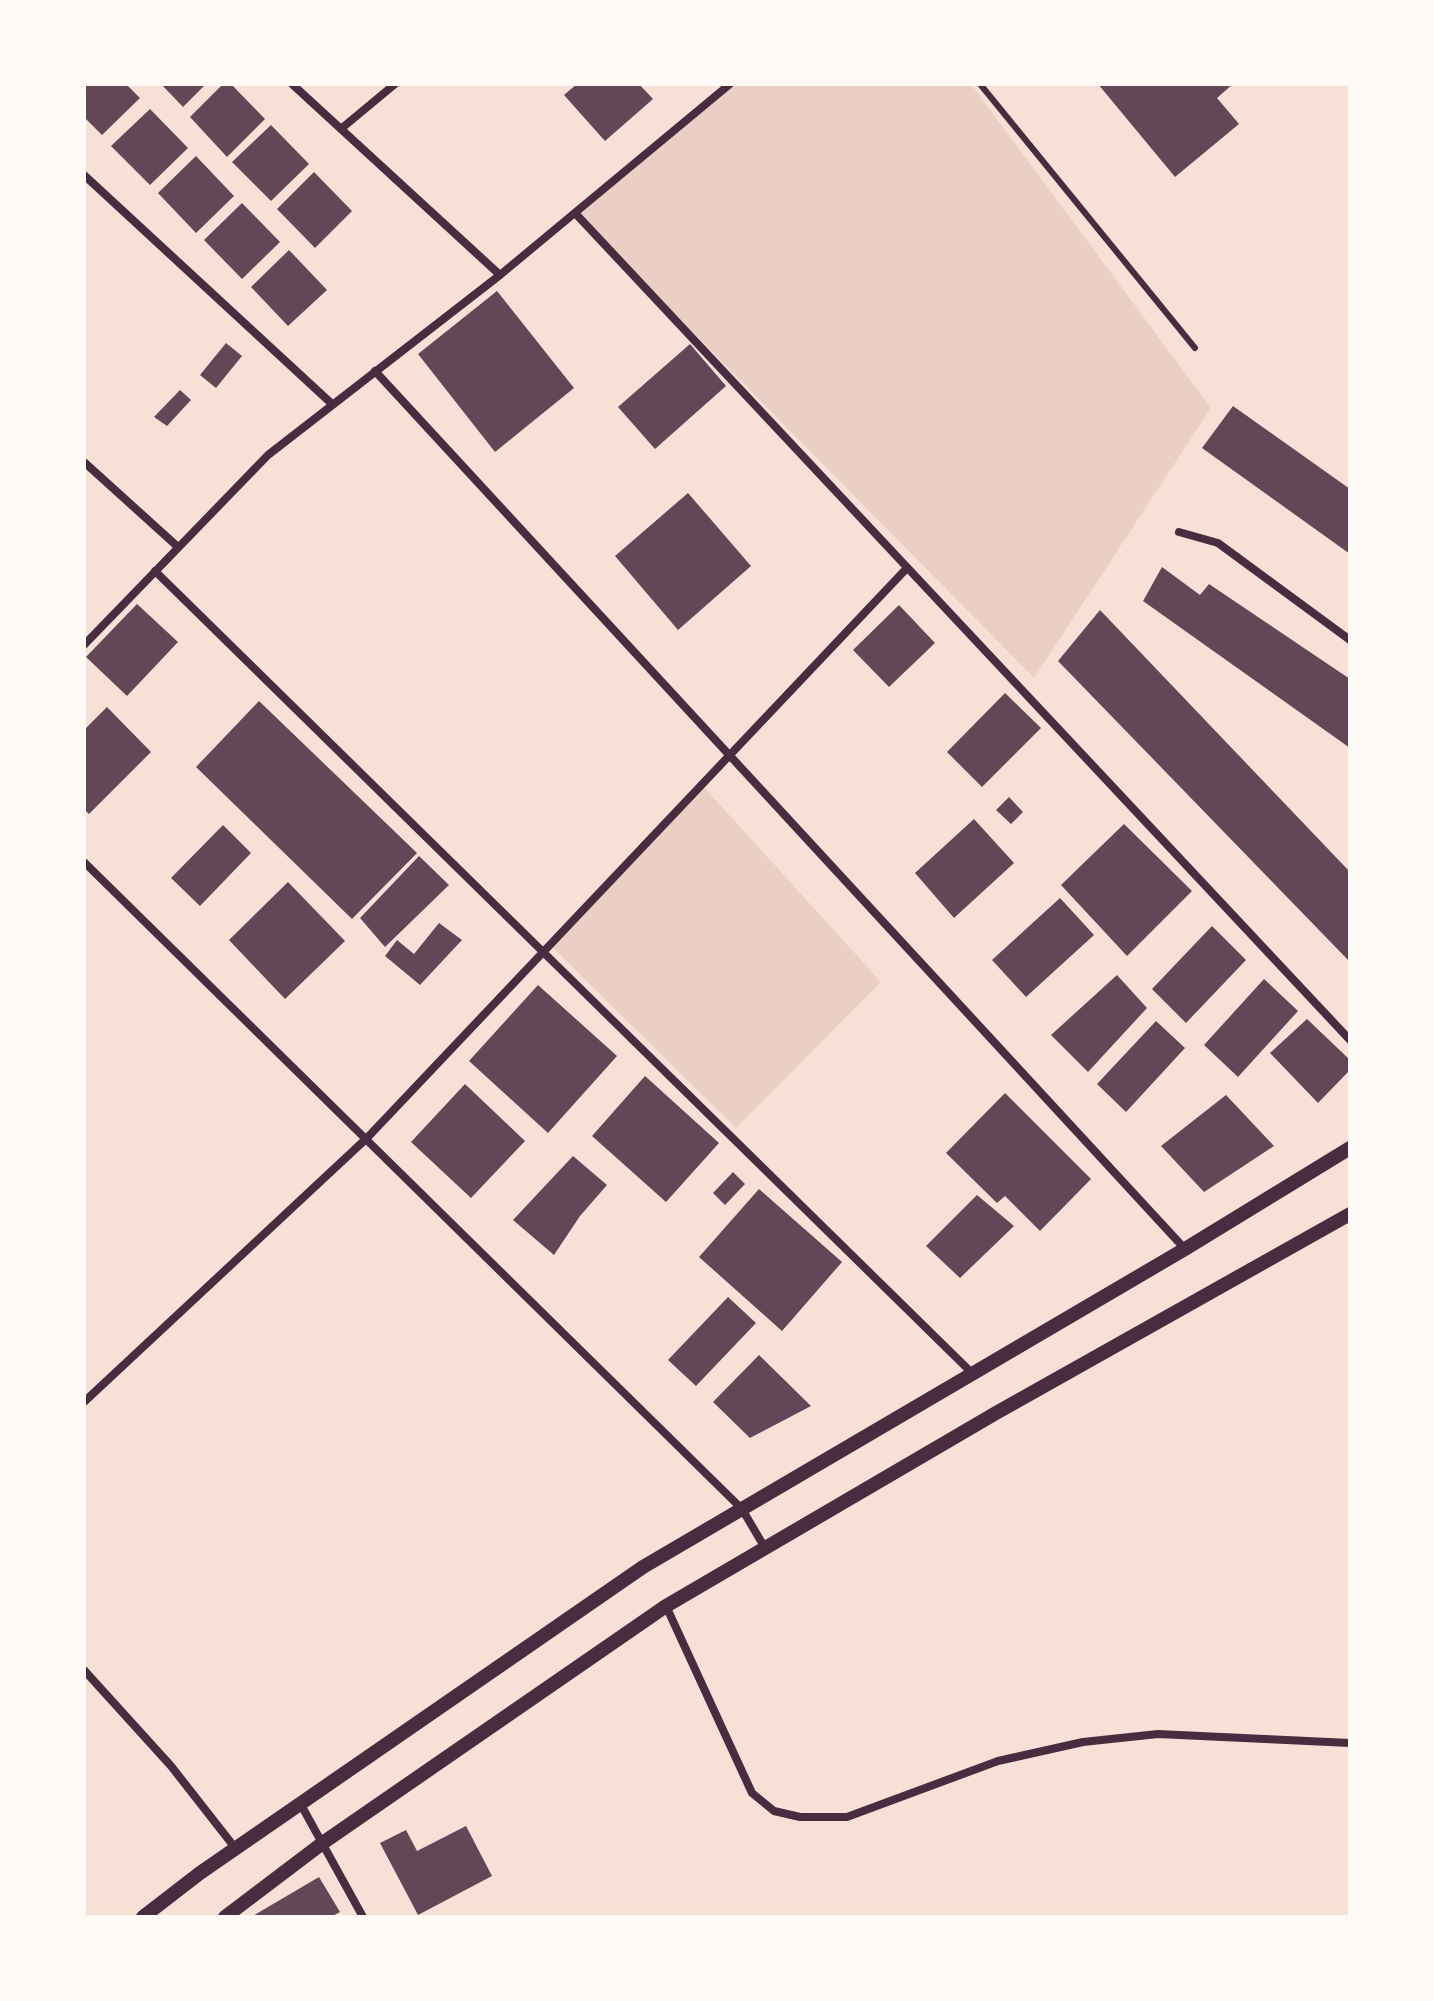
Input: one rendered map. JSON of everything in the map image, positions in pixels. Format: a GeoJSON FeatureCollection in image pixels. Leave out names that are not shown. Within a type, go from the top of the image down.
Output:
{"type":"FeatureCollection","features":[{"type":"Feature","properties":{"kind":"street"},"geometry":{"type":"LineString","coordinates":[[292,84],[500,275]]}},
{"type":"Feature","properties":{"kind":"street"},"geometry":{"type":"LineString","coordinates":[[342,128],[395,84]]}},
{"type":"Feature","properties":{"kind":"street"},"geometry":{"type":"LineString","coordinates":[[84,645],[268,455],[500,275],[730,84]]}},
{"type":"Feature","properties":{"kind":"street"},"geometry":{"type":"LineString","coordinates":[[84,175],[332,404]]}},
{"type":"Feature","properties":{"kind":"street"},"geometry":{"type":"LineString","coordinates":[[575,213],[1350,1040]]}},
{"type":"Feature","properties":{"kind":"street"},"geometry":{"type":"LineString","coordinates":[[375,371],[1185,1249]]}},
{"type":"Feature","properties":{"kind":"street"},"geometry":{"type":"LineString","coordinates":[[84,462],[178,547]]}},
{"type":"Feature","properties":{"kind":"street"},"geometry":{"type":"LineString","coordinates":[[1179,532],[1218,543],[1350,640]]}},
{"type":"Feature","properties":{"kind":"street"},"geometry":{"type":"LineString","coordinates":[[84,1402],[367,1138],[907,568]]}},
{"type":"Feature","properties":{"kind":"street"},"geometry":{"type":"LineString","coordinates":[[155,571],[973,1374]]}},
{"type":"Feature","properties":{"kind":"street"},"geometry":{"type":"LineString","coordinates":[[84,862],[742,1509],[765,1548]]}},
{"type":"Feature","properties":{"kind":"street"},"geometry":{"type":"LineString","coordinates":[[143,1917],[300,1803],[643,1567],[1185,1249],[1350,1148]]}},
{"type":"Feature","properties":{"kind":"street"},"geometry":{"type":"LineString","coordinates":[[225,1917],[324,1842],[666,1606],[996,1413],[1350,1214]]}},
{"type":"Feature","properties":{"kind":"street"},"geometry":{"type":"LineString","coordinates":[[666,1606],[752,1793],[774,1811],[800,1817],[847,1817],[998,1761],[1083,1742],[1158,1734],[1350,1743]]}},
{"type":"Feature","properties":{"kind":"street"},"geometry":{"type":"LineString","coordinates":[[84,1670],[171,1766],[236,1849]]}},
{"type":"Feature","properties":{"kind":"street"},"geometry":{"type":"LineString","coordinates":[[300,1803],[363,1917]]}},
{"type":"Feature","properties":{"kind":"lane"},"geometry":{"type":"LineString","coordinates":[[980,84],[1195,348]]}},
{"type":"Feature","properties":{"kind":"shaded area"},"geometry":{"type":"Polygon","coordinates":[[[730,84],[971,84],[1211,408],[1034,678],[575,213],[730,84]]]}},
{"type":"Feature","properties":{"kind":"shaded area"},"geometry":{"type":"Polygon","coordinates":[[[702,785],[881,982],[736,1128],[550,945],[702,785]]]}},
{"type":"Feature","properties":{"kind":"building"},"geometry":{"type":"Polygon","coordinates":[[[84,84],[126,84],[140,98],[102,135],[84,117],[84,84]]]}},
{"type":"Feature","properties":{"kind":"building"},"geometry":{"type":"Polygon","coordinates":[[[161,84],[206,84],[183,107],[161,84]]]}},
{"type":"Feature","properties":{"kind":"building"},"geometry":{"type":"Polygon","coordinates":[[[223,84],[231,84],[265,119],[227,157],[190,117],[223,84]]]}},
{"type":"Feature","properties":{"kind":"building"},"geometry":{"type":"Polygon","coordinates":[[[577,84],[639,84],[653,99],[605,141],[564,95],[577,84]]]}},
{"type":"Feature","properties":{"kind":"building"},"geometry":{"type":"Polygon","coordinates":[[[1098,84],[1233,84],[1217,98],[1239,124],[1175,177],[1098,84]]]}},
{"type":"Feature","properties":{"kind":"building"},"geometry":{"type":"Polygon","coordinates":[[[150,109],[188,148],[150,185],[111,146],[150,109]]]}},
{"type":"Feature","properties":{"kind":"building"},"geometry":{"type":"Polygon","coordinates":[[[271,125],[309,164],[271,201],[232,162],[271,125]]]}},
{"type":"Feature","properties":{"kind":"building"},"geometry":{"type":"Polygon","coordinates":[[[196,156],[234,196],[196,233],[158,193],[196,156]]]}},
{"type":"Feature","properties":{"kind":"building"},"geometry":{"type":"Polygon","coordinates":[[[314,172],[352,211],[315,248],[277,209],[314,172]]]}},
{"type":"Feature","properties":{"kind":"building"},"geometry":{"type":"Polygon","coordinates":[[[242,203],[280,242],[242,279],[204,240],[242,203]]]}},
{"type":"Feature","properties":{"kind":"building"},"geometry":{"type":"Polygon","coordinates":[[[289,250],[327,290],[288,326],[251,287],[289,250]]]}},
{"type":"Feature","properties":{"kind":"building"},"geometry":{"type":"Polygon","coordinates":[[[497,291],[574,388],[495,452],[418,354],[497,291]]]}},
{"type":"Feature","properties":{"kind":"building"},"geometry":{"type":"Polygon","coordinates":[[[226,343],[242,356],[216,388],[200,375],[226,343]]]}},
{"type":"Feature","properties":{"kind":"building"},"geometry":{"type":"Polygon","coordinates":[[[690,344],[726,386],[655,449],[618,407],[690,344]]]}},
{"type":"Feature","properties":{"kind":"building"},"geometry":{"type":"Polygon","coordinates":[[[180,390],[191,400],[167,426],[154,417],[180,390]]]}},
{"type":"Feature","properties":{"kind":"building"},"geometry":{"type":"Polygon","coordinates":[[[1233,406],[1350,489],[1350,554],[1202,448],[1233,406]]]}},
{"type":"Feature","properties":{"kind":"building"},"geometry":{"type":"Polygon","coordinates":[[[688,493],[751,566],[678,630],[615,556],[688,493]]]}},
{"type":"Feature","properties":{"kind":"building"},"geometry":{"type":"Polygon","coordinates":[[[1162,567],[1200,595],[1209,584],[1350,679],[1350,748],[1143,601],[1162,567]]]}},
{"type":"Feature","properties":{"kind":"building"},"geometry":{"type":"Polygon","coordinates":[[[137,604],[178,642],[127,696],[86,657],[137,604]]]}},
{"type":"Feature","properties":{"kind":"building"},"geometry":{"type":"Polygon","coordinates":[[[899,605],[935,643],[889,687],[853,650],[899,605]]]}},
{"type":"Feature","properties":{"kind":"building"},"geometry":{"type":"Polygon","coordinates":[[[1100,610],[1350,872],[1350,962],[1058,661],[1100,610]]]}},
{"type":"Feature","properties":{"kind":"building"},"geometry":{"type":"Polygon","coordinates":[[[1005,693],[1041,728],[982,787],[947,752],[1005,693]]]}},
{"type":"Feature","properties":{"kind":"building"},"geometry":{"type":"Polygon","coordinates":[[[259,701],[417,853],[352,919],[196,767],[259,701]]]}},
{"type":"Feature","properties":{"kind":"building"},"geometry":{"type":"Polygon","coordinates":[[[107,707],[151,752],[89,814],[84,809],[84,730],[107,707]]]}},
{"type":"Feature","properties":{"kind":"building"},"geometry":{"type":"Polygon","coordinates":[[[1009,797],[1023,812],[1011,824],[996,810],[1009,797]]]}},
{"type":"Feature","properties":{"kind":"building"},"geometry":{"type":"Polygon","coordinates":[[[974,819],[1014,863],[954,918],[915,873],[974,819]]]}},
{"type":"Feature","properties":{"kind":"building"},"geometry":{"type":"Polygon","coordinates":[[[1124,824],[1192,891],[1127,956],[1061,885],[1124,824]]]}},
{"type":"Feature","properties":{"kind":"building"},"geometry":{"type":"Polygon","coordinates":[[[223,825],[251,853],[200,906],[171,878],[223,825]]]}},
{"type":"Feature","properties":{"kind":"building"},"geometry":{"type":"Polygon","coordinates":[[[419,856],[449,885],[385,947],[360,918],[419,856]]]}},
{"type":"Feature","properties":{"kind":"building"},"geometry":{"type":"Polygon","coordinates":[[[288,882],[345,941],[285,999],[229,940],[288,882]]]}},
{"type":"Feature","properties":{"kind":"building"},"geometry":{"type":"Polygon","coordinates":[[[1060,898],[1094,935],[1026,997],[992,960],[1060,898]]]}},
{"type":"Feature","properties":{"kind":"building"},"geometry":{"type":"Polygon","coordinates":[[[439,923],[462,940],[420,985],[385,956],[397,940],[414,954],[439,923]]]}},
{"type":"Feature","properties":{"kind":"building"},"geometry":{"type":"Polygon","coordinates":[[[1212,926],[1246,960],[1186,1023],[1152,989],[1212,926]]]}},
{"type":"Feature","properties":{"kind":"building"},"geometry":{"type":"Polygon","coordinates":[[[1117,975],[1147,1008],[1088,1072],[1051,1035],[1117,975]]]}},
{"type":"Feature","properties":{"kind":"building"},"geometry":{"type":"Polygon","coordinates":[[[1264,979],[1298,1011],[1238,1077],[1204,1045],[1264,979]]]}},
{"type":"Feature","properties":{"kind":"building"},"geometry":{"type":"Polygon","coordinates":[[[538,985],[617,1056],[548,1133],[469,1061],[538,985]]]}},
{"type":"Feature","properties":{"kind":"building"},"geometry":{"type":"Polygon","coordinates":[[[1307,1019],[1350,1060],[1350,1070],[1318,1103],[1270,1053],[1307,1019]]]}},
{"type":"Feature","properties":{"kind":"building"},"geometry":{"type":"Polygon","coordinates":[[[1156,1021],[1185,1048],[1126,1112],[1097,1084],[1156,1021]]]}},
{"type":"Feature","properties":{"kind":"building"},"geometry":{"type":"Polygon","coordinates":[[[645,1076],[719,1143],[666,1202],[592,1136],[645,1076]]]}},
{"type":"Feature","properties":{"kind":"building"},"geometry":{"type":"Polygon","coordinates":[[[465,1084],[525,1141],[471,1198],[411,1142],[465,1084]]]}},
{"type":"Feature","properties":{"kind":"building"},"geometry":{"type":"Polygon","coordinates":[[[1005,1093],[1091,1179],[1040,1231],[1005,1196],[997,1203],[946,1153],[1005,1093]]]}},
{"type":"Feature","properties":{"kind":"building"},"geometry":{"type":"Polygon","coordinates":[[[1226,1095],[1274,1146],[1204,1192],[1161,1146],[1226,1095]]]}},
{"type":"Feature","properties":{"kind":"building"},"geometry":{"type":"Polygon","coordinates":[[[573,1156],[607,1185],[580,1216],[554,1255],[513,1220],[573,1156]]]}},
{"type":"Feature","properties":{"kind":"building"},"geometry":{"type":"Polygon","coordinates":[[[733,1172],[745,1184],[725,1205],[713,1193],[733,1172]]]}},
{"type":"Feature","properties":{"kind":"building"},"geometry":{"type":"Polygon","coordinates":[[[759,1189],[842,1262],[782,1331],[699,1257],[759,1189]]]}},
{"type":"Feature","properties":{"kind":"building"},"geometry":{"type":"Polygon","coordinates":[[[977,1195],[1014,1226],[960,1278],[926,1246],[977,1195]]]}},
{"type":"Feature","properties":{"kind":"building"},"geometry":{"type":"Polygon","coordinates":[[[728,1297],[756,1323],[696,1386],[668,1360],[728,1297]]]}},
{"type":"Feature","properties":{"kind":"building"},"geometry":{"type":"Polygon","coordinates":[[[759,1355],[811,1406],[750,1438],[713,1402],[759,1355]]]}},
{"type":"Feature","properties":{"kind":"building"},"geometry":{"type":"Polygon","coordinates":[[[466,1826],[492,1876],[418,1915],[380,1843],[406,1830],[417,1851],[466,1826]]]}},
{"type":"Feature","properties":{"kind":"building"},"geometry":{"type":"Polygon","coordinates":[[[319,1877],[340,1912],[331,1917],[251,1917],[319,1877]]]}}]}
